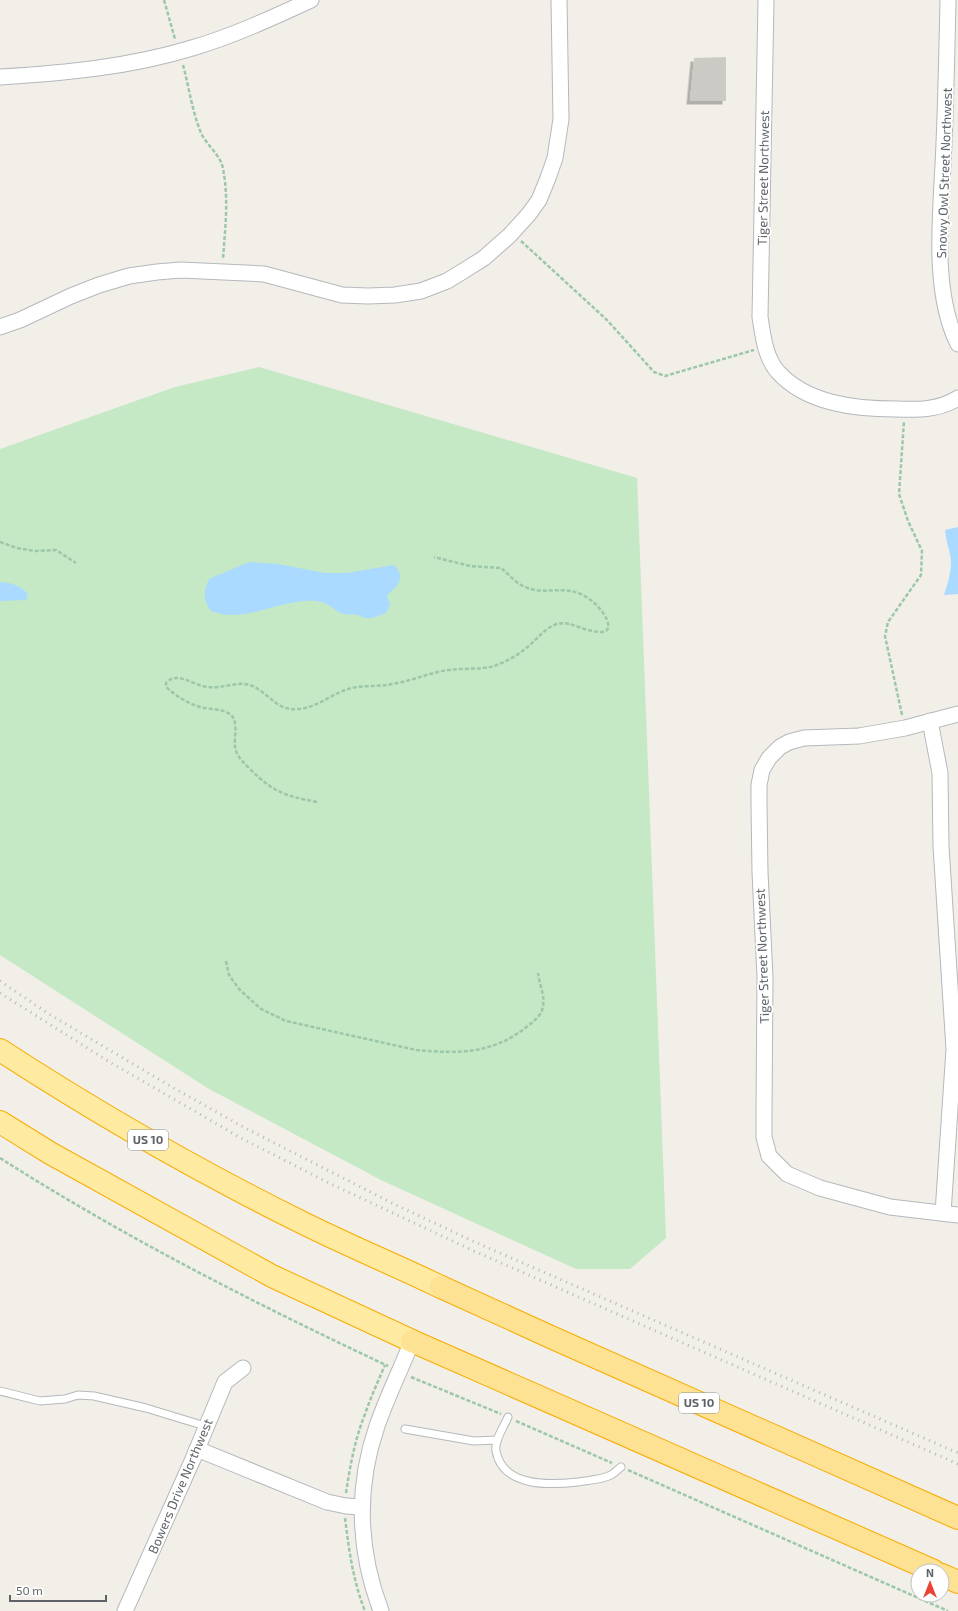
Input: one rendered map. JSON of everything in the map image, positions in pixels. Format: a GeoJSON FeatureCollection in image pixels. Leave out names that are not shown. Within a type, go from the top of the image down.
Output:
{"type":"FeatureCollection","features":[{"type":"Feature","properties":{"kind":"highway","name":"US 10"},"geometry":{"type":"LineString","coordinates":[[0,1050],[81,1101],[179,1158],[301,1222],[560,1341],[958,1518]]}},
{"type":"Feature","properties":{"kind":"highway"},"geometry":{"type":"LineString","coordinates":[[0,1122],[50,1153],[272,1276],[412,1341],[916,1563]]}},
{"type":"Feature","properties":{"kind":"street"},"geometry":{"type":"LineString","coordinates":[[0,77],[107,67],[179,52],[265,22],[311,0]]}},
{"type":"Feature","properties":{"kind":"street"},"geometry":{"type":"LineString","coordinates":[[0,327],[20,320],[71,296],[99,285],[129,276],[181,270],[264,274],[342,295],[395,295],[421,291],[447,281],[484,258],[510,234],[529,214],[539,200],[548,178],[555,158],[561,119],[559,0]]}},
{"type":"Feature","properties":{"kind":"street","name":"Tiger Street Northwest"},"geometry":{"type":"LineString","coordinates":[[766,0],[760,317],[767,350],[777,371],[791,384],[812,395],[848,406],[871,409],[921,410],[938,407],[958,398]]}},
{"type":"Feature","properties":{"kind":"street","name":"Snowy Owl Street Northwest"},"geometry":{"type":"LineString","coordinates":[[948,0],[940,250],[945,306],[952,332],[958,344]]}},
{"type":"Feature","properties":{"kind":"street"},"geometry":{"type":"LineString","coordinates":[[905,728],[958,714]]}},
{"type":"Feature","properties":{"kind":"street"},"geometry":{"type":"LineString","coordinates":[[930,721],[940,774],[941,846],[954,1049],[951,1214]]}},
{"type":"Feature","properties":{"kind":"street","name":"Tiger Street Northwest"},"geometry":{"type":"LineString","coordinates":[[905,728],[859,736],[804,738],[789,742],[780,747],[769,758],[762,770],[759,785],[759,805],[760,872],[765,978],[764,1136],[769,1156],[787,1174],[820,1188],[890,1207],[951,1214]]}},
{"type":"Feature","properties":{"kind":"street"},"geometry":{"type":"LineString","coordinates":[[381,1611],[369,1576],[365,1553],[362,1507],[364,1477],[370,1448],[384,1408],[412,1341]]}},
{"type":"Feature","properties":{"kind":"street","name":"Bowers Drive Northwest"},"geometry":{"type":"LineString","coordinates":[[126,1611],[225,1382],[242,1368]]}},
{"type":"Feature","properties":{"kind":"street"},"geometry":{"type":"LineString","coordinates":[[197,1449],[327,1502],[346,1506],[362,1507]]}},
{"type":"Feature","properties":{"kind":"lane"},"geometry":{"type":"LineString","coordinates":[[0,1391],[40,1400],[65,1399],[78,1395],[94,1396],[146,1408],[205,1426]]}},
{"type":"Feature","properties":{"kind":"lane"},"geometry":{"type":"LineString","coordinates":[[508,1417],[497,1440],[496,1450],[500,1463],[510,1474],[532,1483],[558,1484],[596,1479],[612,1474],[621,1467]]}},
{"type":"Feature","properties":{"kind":"lane"},"geometry":{"type":"LineString","coordinates":[[405,1429],[474,1441],[497,1440]]}},
{"type":"Feature","properties":{"kind":"path"},"geometry":{"type":"LineString","coordinates":[[164,0],[202,135],[217,156],[223,168],[226,218],[223,271]]}},
{"type":"Feature","properties":{"kind":"path"},"geometry":{"type":"LineString","coordinates":[[510,234],[607,320],[654,372],[665,376],[767,350]]}},
{"type":"Feature","properties":{"kind":"path"},"geometry":{"type":"LineString","coordinates":[[904,409],[900,494],[908,521],[922,550],[921,575],[888,622],[885,636],[905,728]]}},
{"type":"Feature","properties":{"kind":"path"},"geometry":{"type":"LineString","coordinates":[[0,542],[17,548],[56,550],[76,563]]}},
{"type":"Feature","properties":{"kind":"path"},"geometry":{"type":"LineString","coordinates":[[317,802],[290,797],[270,787],[238,757],[235,748],[235,725],[233,717],[227,712],[199,707],[181,699],[166,686],[166,683],[172,678],[179,677],[207,687],[244,684],[258,688],[277,704],[285,708],[302,709],[351,688],[390,685],[448,670],[493,666],[508,660],[525,649],[548,627],[559,624],[569,624],[595,632],[604,632],[607,629],[608,622],[604,614],[587,597],[576,591],[566,589],[536,590],[524,587],[501,568],[470,566],[434,557]]}},
{"type":"Feature","properties":{"kind":"path"},"geometry":{"type":"LineString","coordinates":[[226,960],[229,975],[239,989],[261,1009],[286,1021],[416,1050],[456,1052],[493,1047],[517,1035],[541,1014],[544,1006],[538,973]]}},
{"type":"Feature","properties":{"kind":"path"},"geometry":{"type":"LineString","coordinates":[[0,1158],[106,1222],[245,1297],[385,1365]]}},
{"type":"Feature","properties":{"kind":"path"},"geometry":{"type":"LineString","coordinates":[[410,1376],[508,1417],[948,1611]]}},
{"type":"Feature","properties":{"kind":"green space"},"geometry":{"type":"Polygon","coordinates":[[[259,367],[637,478],[666,1238],[630,1269],[576,1269],[381,1180],[209,1089],[0,955],[0,449],[175,387],[259,367]]]}},
{"type":"Feature","properties":{"kind":"water"},"geometry":{"type":"Polygon","coordinates":[[[958,527],[958,594],[944,595],[951,564],[945,530],[958,527]]]}},
{"type":"Feature","properties":{"kind":"water"},"geometry":{"type":"Polygon","coordinates":[[[249,562],[278,564],[325,573],[347,573],[394,565],[400,574],[400,578],[397,585],[387,596],[390,604],[387,612],[372,618],[343,614],[328,604],[316,601],[289,603],[237,615],[211,611],[205,599],[205,592],[209,579],[249,562]]]}},
{"type":"Feature","properties":{"kind":"water"},"geometry":{"type":"Polygon","coordinates":[[[0,582],[12,584],[22,588],[28,594],[26,600],[0,601],[0,582]]]}},
{"type":"Feature","properties":{"kind":"building"},"geometry":{"type":"Polygon","coordinates":[[[726,57],[726,101],[690,101],[694,58],[726,57]]]}},
{"type":"Feature","properties":{"kind":"railway"},"geometry":{"type":"LineString","coordinates":[[0,981],[49,1014],[177,1090],[247,1129],[396,1205],[477,1243],[958,1453]]}},
{"type":"Feature","properties":{"kind":"railway"},"geometry":{"type":"LineString","coordinates":[[0,993],[108,1061],[241,1138],[333,1185],[474,1251],[958,1464]]}}]}
